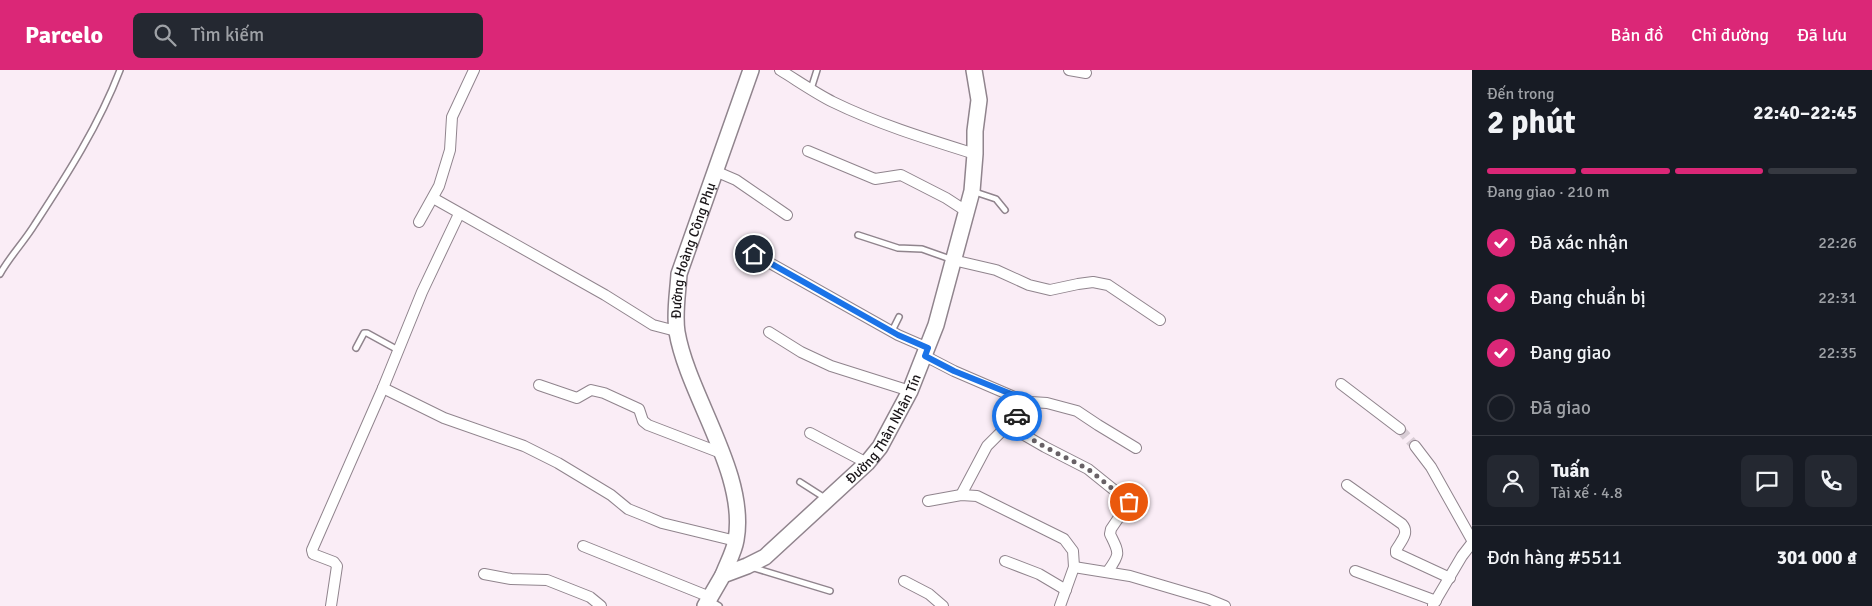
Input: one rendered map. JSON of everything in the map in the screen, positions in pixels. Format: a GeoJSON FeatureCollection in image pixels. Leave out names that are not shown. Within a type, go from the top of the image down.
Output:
{"type":"FeatureCollection","features":[{"type":"Feature","properties":{"kind":"street"},"geometry":{"type":"LineString","coordinates":[[419,222],[439,186],[450,150],[452,117],[474,70]]}},
{"type":"Feature","properties":{"kind":"street","name":"Đường Hoàng Công Phụ"},"geometry":{"type":"LineString","coordinates":[[723,576],[736,541],[738,513],[732,482],[683,354],[676,330],[680,274],[714,170],[751,70]]}},
{"type":"Feature","properties":{"kind":"street"},"geometry":{"type":"LineString","coordinates":[[780,70],[857,113],[975,154]]}},
{"type":"Feature","properties":{"kind":"street","name":"Đường Thân Nhân Tín"},"geometry":{"type":"LineString","coordinates":[[723,576],[765,556],[868,463],[880,448],[910,391],[926,352],[972,191],[975,131],[979,100],[974,70]]}},
{"type":"Feature","properties":{"kind":"street"},"geometry":{"type":"LineString","coordinates":[[1069,70],[1086,73]]}},
{"type":"Feature","properties":{"kind":"street"},"geometry":{"type":"LineString","coordinates":[[808,151],[875,179],[901,175],[946,198],[966,211]]}},
{"type":"Feature","properties":{"kind":"street"},"geometry":{"type":"LineString","coordinates":[[714,170],[736,180],[787,215]]}},
{"type":"Feature","properties":{"kind":"street"},"geometry":{"type":"LineString","coordinates":[[433,198],[605,295],[653,325],[676,330]]}},
{"type":"Feature","properties":{"kind":"street"},"geometry":{"type":"LineString","coordinates":[[331,606],[336,566],[334,562],[313,554],[312,550],[383,388],[422,292],[459,214]]}},
{"type":"Feature","properties":{"kind":"street"},"geometry":{"type":"LineString","coordinates":[[754,254],[892,332],[954,371],[1031,402],[1047,403],[1077,411],[1136,448]]}},
{"type":"Feature","properties":{"kind":"street"},"geometry":{"type":"LineString","coordinates":[[953,260],[996,270],[1029,286],[1050,290],[1086,283],[1108,285],[1160,320]]}},
{"type":"Feature","properties":{"kind":"street"},"geometry":{"type":"LineString","coordinates":[[769,332],[801,352],[831,366],[910,391]]}},
{"type":"Feature","properties":{"kind":"street"},"geometry":{"type":"LineString","coordinates":[[1341,384],[1400,429]]}},
{"type":"Feature","properties":{"kind":"street"},"geometry":{"type":"LineString","coordinates":[[539,385],[577,398],[591,390],[604,393],[639,409],[643,421],[648,425],[721,453]]}},
{"type":"Feature","properties":{"kind":"street"},"geometry":{"type":"LineString","coordinates":[[383,388],[444,418],[524,446],[558,463],[611,495],[628,509],[662,523],[736,541]]}},
{"type":"Feature","properties":{"kind":"street"},"geometry":{"type":"LineString","coordinates":[[961,495],[987,446],[1031,402]]}},
{"type":"Feature","properties":{"kind":"street"},"geometry":{"type":"LineString","coordinates":[[1007,425],[1088,469],[1131,500],[1111,529],[1110,534],[1118,550],[1114,562],[1108,571]]}},
{"type":"Feature","properties":{"kind":"street"},"geometry":{"type":"LineString","coordinates":[[810,432],[868,463]]}},
{"type":"Feature","properties":{"kind":"street"},"geometry":{"type":"LineString","coordinates":[[1355,571],[1434,603],[1450,578],[1467,557],[1472,542],[1431,467],[1415,446]]}},
{"type":"Feature","properties":{"kind":"street"},"geometry":{"type":"LineString","coordinates":[[1348,485],[1402,524],[1406,529],[1396,554],[1450,578]]}},
{"type":"Feature","properties":{"kind":"street"},"geometry":{"type":"LineString","coordinates":[[928,501],[961,495],[977,496],[1064,539],[1073,551],[1074,567],[1060,606]]}},
{"type":"Feature","properties":{"kind":"street"},"geometry":{"type":"LineString","coordinates":[[583,546],[711,602],[723,576]]}},
{"type":"Feature","properties":{"kind":"street"},"geometry":{"type":"LineString","coordinates":[[1005,561],[1039,574],[1066,590]]}},
{"type":"Feature","properties":{"kind":"street"},"geometry":{"type":"LineString","coordinates":[[1074,567],[1090,571],[1108,571],[1208,598],[1223,606]]}},
{"type":"Feature","properties":{"kind":"street"},"geometry":{"type":"LineString","coordinates":[[484,574],[511,579],[547,580],[590,597],[601,606]]}},
{"type":"Feature","properties":{"kind":"street"},"geometry":{"type":"LineString","coordinates":[[904,581],[929,594],[943,606]]}},
{"type":"Feature","properties":{"kind":"lane"},"geometry":{"type":"LineString","coordinates":[[0,274],[34,226],[84,146],[103,111],[120,70]]}},
{"type":"Feature","properties":{"kind":"lane"},"geometry":{"type":"LineString","coordinates":[[811,89],[817,70]]}},
{"type":"Feature","properties":{"kind":"lane"},"geometry":{"type":"LineString","coordinates":[[972,191],[996,199],[1005,210]]}},
{"type":"Feature","properties":{"kind":"lane"},"geometry":{"type":"LineString","coordinates":[[858,235],[898,248],[922,249],[953,260]]}},
{"type":"Feature","properties":{"kind":"lane"},"geometry":{"type":"LineString","coordinates":[[892,332],[899,317]]}},
{"type":"Feature","properties":{"kind":"lane"},"geometry":{"type":"LineString","coordinates":[[356,348],[364,334],[367,333],[399,350]]}},
{"type":"Feature","properties":{"kind":"lane"},"geometry":{"type":"LineString","coordinates":[[800,482],[827,500]]}},
{"type":"Feature","properties":{"kind":"lane"},"geometry":{"type":"LineString","coordinates":[[747,566],[830,591]]}},
{"type":"Feature","properties":{"kind":"tunnel"},"geometry":{"type":"LineString","coordinates":[[1400,429],[1415,446]]}},
{"type":"Feature","properties":{"kind":"way so far"},"geometry":{"type":"LineString","coordinates":[[1017,416],[1007,425],[1088,469],[1129,502]]}},
{"type":"Feature","properties":{"kind":"route"},"geometry":{"type":"LineString","coordinates":[[754,254],[898,335],[928,348],[925,356],[954,371],[1000,389],[1019,399],[1031,402],[1017,416]]}}]}
